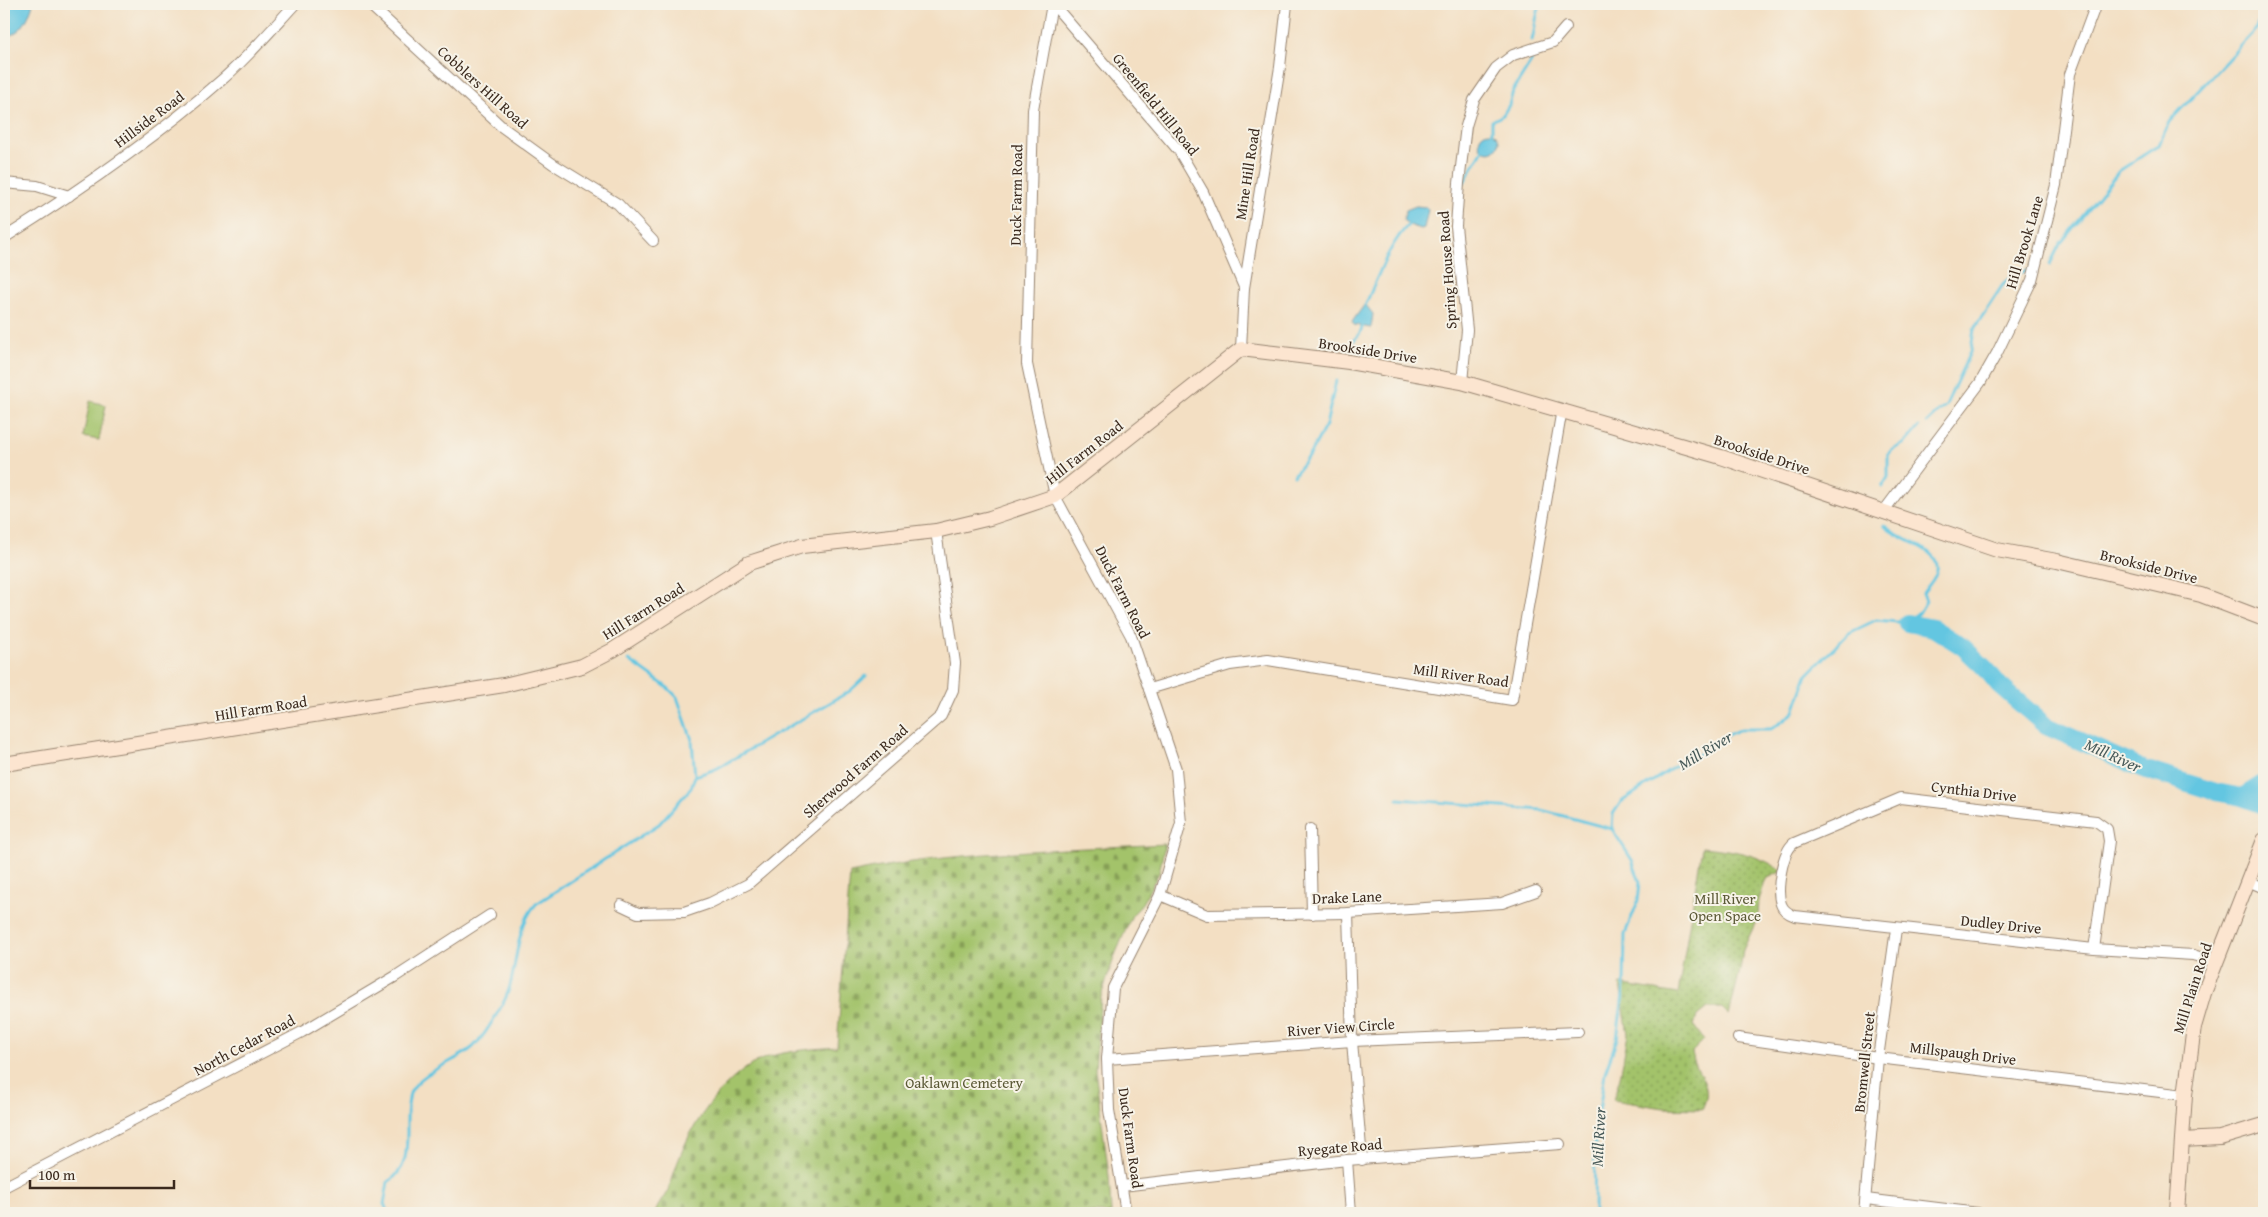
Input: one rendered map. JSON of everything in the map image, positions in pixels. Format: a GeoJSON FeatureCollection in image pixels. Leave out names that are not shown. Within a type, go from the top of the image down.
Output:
{"type":"FeatureCollection","features":[{"type":"Feature","properties":{"kind":"main road","name":"Hill Farm Road"},"geometry":{"type":"LineString","coordinates":[[4,764],[504,685],[582,666],[613,650],[749,563],[802,546],[936,531],[990,518],[1055,496],[1241,348]]}},
{"type":"Feature","properties":{"kind":"main road","name":"Brookside Drive"},"geometry":{"type":"LineString","coordinates":[[1241,348],[1349,362],[1462,382],[1562,409],[1721,457],[1997,550],[2057,561],[2201,595],[2264,619]]}},
{"type":"Feature","properties":{"kind":"main road","name":"Mill Plain Road"},"geometry":{"type":"LineString","coordinates":[[2177,1213],[2185,1096],[2194,1027],[2216,962],[2264,840]]}},
{"type":"Feature","properties":{"kind":"main road"},"geometry":{"type":"LineString","coordinates":[[2182,1140],[2220,1138],[2264,1125]]}},
{"type":"Feature","properties":{"kind":"street","name":"Hillside Road"},"geometry":{"type":"LineString","coordinates":[[4,238],[69,196],[178,117],[226,76],[296,4]]}},
{"type":"Feature","properties":{"kind":"street","name":"Cobblers Hill Road"},"geometry":{"type":"LineString","coordinates":[[369,4],[502,127],[552,164],[618,204],[653,241]]}},
{"type":"Feature","properties":{"kind":"street","name":"Greenfield Hill Road"},"geometry":{"type":"LineString","coordinates":[[1052,4],[1179,150],[1203,192],[1244,288]]}},
{"type":"Feature","properties":{"kind":"street","name":"Duck Farm Road"},"geometry":{"type":"LineString","coordinates":[[1052,4],[1033,110],[1027,364],[1055,496],[1131,636],[1176,769],[1181,823],[1160,895],[1113,988],[1107,1059],[1109,1110],[1126,1213]]}},
{"type":"Feature","properties":{"kind":"street","name":"Mine Hill Road"},"geometry":{"type":"LineString","coordinates":[[1241,348],[1244,288],[1280,66],[1287,4]]}},
{"type":"Feature","properties":{"kind":"street","name":"Hill Brook Lane"},"geometry":{"type":"LineString","coordinates":[[1883,512],[1980,383],[1997,353],[2032,280],[2056,185],[2070,74],[2096,4]]}},
{"type":"Feature","properties":{"kind":"street","name":"Spring House Road"},"geometry":{"type":"LineString","coordinates":[[1462,382],[1467,330],[1456,226],[1466,126],[1474,100],[1496,68],[1514,55],[1553,42],[1566,27]]}},
{"type":"Feature","properties":{"kind":"street"},"geometry":{"type":"LineString","coordinates":[[4,183],[37,186],[69,196]]}},
{"type":"Feature","properties":{"kind":"street","name":"Mill River Road"},"geometry":{"type":"LineString","coordinates":[[1149,689],[1230,665],[1268,660],[1512,700],[1562,409]]}},
{"type":"Feature","properties":{"kind":"street","name":"Sherwood Farm Road"},"geometry":{"type":"LineString","coordinates":[[621,905],[638,913],[684,912],[710,903],[748,884],[941,716],[953,690],[955,663],[936,531]]}},
{"type":"Feature","properties":{"kind":"street","name":"Cynthia Drive"},"geometry":{"type":"LineString","coordinates":[[1784,909],[1779,892],[1785,856],[1790,846],[1902,798],[2090,820],[2102,824],[2109,835],[2094,949]]}},
{"type":"Feature","properties":{"kind":"street"},"geometry":{"type":"LineString","coordinates":[[1310,829],[1312,914]]}},
{"type":"Feature","properties":{"kind":"street"},"geometry":{"type":"LineString","coordinates":[[2248,881],[2264,888]]}},
{"type":"Feature","properties":{"kind":"street","name":"Drake Lane"},"geometry":{"type":"LineString","coordinates":[[1160,895],[1207,915],[1312,914],[1502,903],[1536,891]]}},
{"type":"Feature","properties":{"kind":"street","name":"Dudley Drive"},"geometry":{"type":"LineString","coordinates":[[1784,909],[1790,915],[1801,918],[2094,949],[2193,955],[2216,962]]}},
{"type":"Feature","properties":{"kind":"street"},"geometry":{"type":"LineString","coordinates":[[1348,913],[1352,1041],[1362,1160]]}},
{"type":"Feature","properties":{"kind":"street","name":"North Cedar Road"},"geometry":{"type":"LineString","coordinates":[[4,1187],[302,1032],[396,976],[490,915]]}},
{"type":"Feature","properties":{"kind":"street","name":"Bromwell Street"},"geometry":{"type":"LineString","coordinates":[[1864,1213],[1878,1058],[1896,929]]}},
{"type":"Feature","properties":{"kind":"street","name":"River View Circle"},"geometry":{"type":"LineString","coordinates":[[1107,1059],[1352,1041],[1578,1032]]}},
{"type":"Feature","properties":{"kind":"street","name":"Millspaugh Drive"},"geometry":{"type":"LineString","coordinates":[[1738,1038],[1878,1058],[2185,1096]]}},
{"type":"Feature","properties":{"kind":"street","name":"Ryegate Road"},"geometry":{"type":"LineString","coordinates":[[1122,1186],[1347,1160],[1560,1144]]}},
{"type":"Feature","properties":{"kind":"street"},"geometry":{"type":"LineString","coordinates":[[1347,1160],[1351,1213]]}},
{"type":"Feature","properties":{"kind":"street"},"geometry":{"type":"LineString","coordinates":[[1866,1199],[1978,1213]]}},
{"type":"Feature","properties":{"kind":"green space"},"geometry":{"type":"Polygon","coordinates":[[[90,401],[106,405],[99,440],[83,437],[90,401]]]}},
{"type":"Feature","properties":{"kind":"green space","name":"Oaklawn Cemetery"},"geometry":{"type":"Polygon","coordinates":[[[1165,844],[1159,873],[1140,907],[1132,915],[1115,955],[1101,996],[1095,1070],[1109,1176],[1111,1213],[655,1213],[668,1190],[687,1140],[704,1111],[726,1085],[752,1065],[765,1058],[810,1049],[837,1047],[850,873],[927,860],[1006,852],[1165,844]]]}},
{"type":"Feature","properties":{"kind":"green space","name":"Mill River Open Space"},"geometry":{"type":"Polygon","coordinates":[[[1702,847],[1753,856],[1782,871],[1766,879],[1759,900],[1758,917],[1743,950],[1729,1015],[1722,1008],[1707,1008],[1697,1016],[1694,1026],[1704,1040],[1692,1052],[1705,1086],[1705,1100],[1702,1109],[1664,1108],[1613,1100],[1620,1077],[1628,1034],[1620,984],[1678,994],[1702,847]]]}},
{"type":"Feature","properties":{"kind":"water"},"geometry":{"type":"Polygon","coordinates":[[[4,4],[33,4],[23,26],[11,35],[4,30],[4,4]]]}},
{"type":"Feature","properties":{"kind":"water"},"geometry":{"type":"Polygon","coordinates":[[[1485,132],[1493,132],[1499,138],[1499,146],[1493,152],[1485,152],[1479,146],[1479,138],[1485,132]]]}},
{"type":"Feature","properties":{"kind":"water"},"geometry":{"type":"Polygon","coordinates":[[[1416,206],[1426,207],[1428,210],[1424,228],[1421,229],[1409,225],[1403,220],[1406,210],[1416,206]]]}},
{"type":"Feature","properties":{"kind":"water"},"geometry":{"type":"Polygon","coordinates":[[[1365,304],[1373,314],[1371,328],[1354,325],[1352,322],[1365,304]]]}},
{"type":"Feature","properties":{"kind":"waterway"},"geometry":{"type":"LineString","coordinates":[[1532,40],[1541,4]]}},
{"type":"Feature","properties":{"kind":"waterway"},"geometry":{"type":"LineString","coordinates":[[2050,264],[2060,244],[2119,171],[2159,145],[2169,122],[2257,28],[2264,9]]}},
{"type":"Feature","properties":{"kind":"waterway"},"geometry":{"type":"LineString","coordinates":[[1492,134],[1492,121],[1503,115],[1509,105],[1513,91],[1531,62],[1532,56]]}},
{"type":"Feature","properties":{"kind":"waterway"},"geometry":{"type":"LineString","coordinates":[[1464,182],[1485,146]]}},
{"type":"Feature","properties":{"kind":"waterway"},"geometry":{"type":"LineString","coordinates":[[1365,306],[1396,240],[1411,222]]}},
{"type":"Feature","properties":{"kind":"waterway"},"geometry":{"type":"LineString","coordinates":[[1927,423],[1946,405],[1971,350],[1974,329],[2002,286],[2014,273],[2029,271]]}},
{"type":"Feature","properties":{"kind":"waterway"},"geometry":{"type":"LineString","coordinates":[[1348,347],[1360,333],[1364,322]]}},
{"type":"Feature","properties":{"kind":"waterway"},"geometry":{"type":"LineString","coordinates":[[1294,475],[1310,454],[1326,425],[1336,381]]}},
{"type":"Feature","properties":{"kind":"waterway"},"geometry":{"type":"LineString","coordinates":[[1882,487],[1888,477],[1888,455],[1892,450],[1905,443],[1919,427]]}},
{"type":"Feature","properties":{"kind":"waterway","name":"Mill River"},"geometry":{"type":"LineString","coordinates":[[1594,1213],[1595,1143],[1599,1111],[1605,1072],[1617,1039],[1624,986],[1625,934],[1638,901],[1640,882],[1632,860],[1612,829],[1613,814],[1621,802],[1674,767],[1705,751],[1723,737],[1741,729],[1771,729],[1783,721],[1794,712],[1807,675],[1849,633],[1876,620],[1907,623],[1919,613],[1926,601],[1923,593],[1936,574],[1937,565],[1934,557],[1884,525]]}},
{"type":"Feature","properties":{"kind":"waterway","name":"Mill River"},"geometry":{"type":"LineString","coordinates":[[1907,623],[1933,628],[1963,647],[1986,669],[1999,685],[2046,726],[2143,769],[2264,805]]}},
{"type":"Feature","properties":{"kind":"waterway"},"geometry":{"type":"LineString","coordinates":[[389,1213],[384,1204],[388,1182],[402,1167],[405,1157],[410,1092],[416,1084],[430,1073],[472,1048],[488,1029],[507,995],[519,941],[528,915],[536,904],[659,824],[691,788],[695,776],[692,740],[677,697],[668,688],[629,660]]}},
{"type":"Feature","properties":{"kind":"waterway"},"geometry":{"type":"LineString","coordinates":[[695,776],[716,769],[850,691],[866,676]]}},
{"type":"Feature","properties":{"kind":"waterway","name":"Mill River"},"geometry":{"type":"LineString","coordinates":[[2242,797],[2264,783]]}},
{"type":"Feature","properties":{"kind":"waterway"},"geometry":{"type":"LineString","coordinates":[[1398,799],[1541,810],[1612,829]]}}]}
